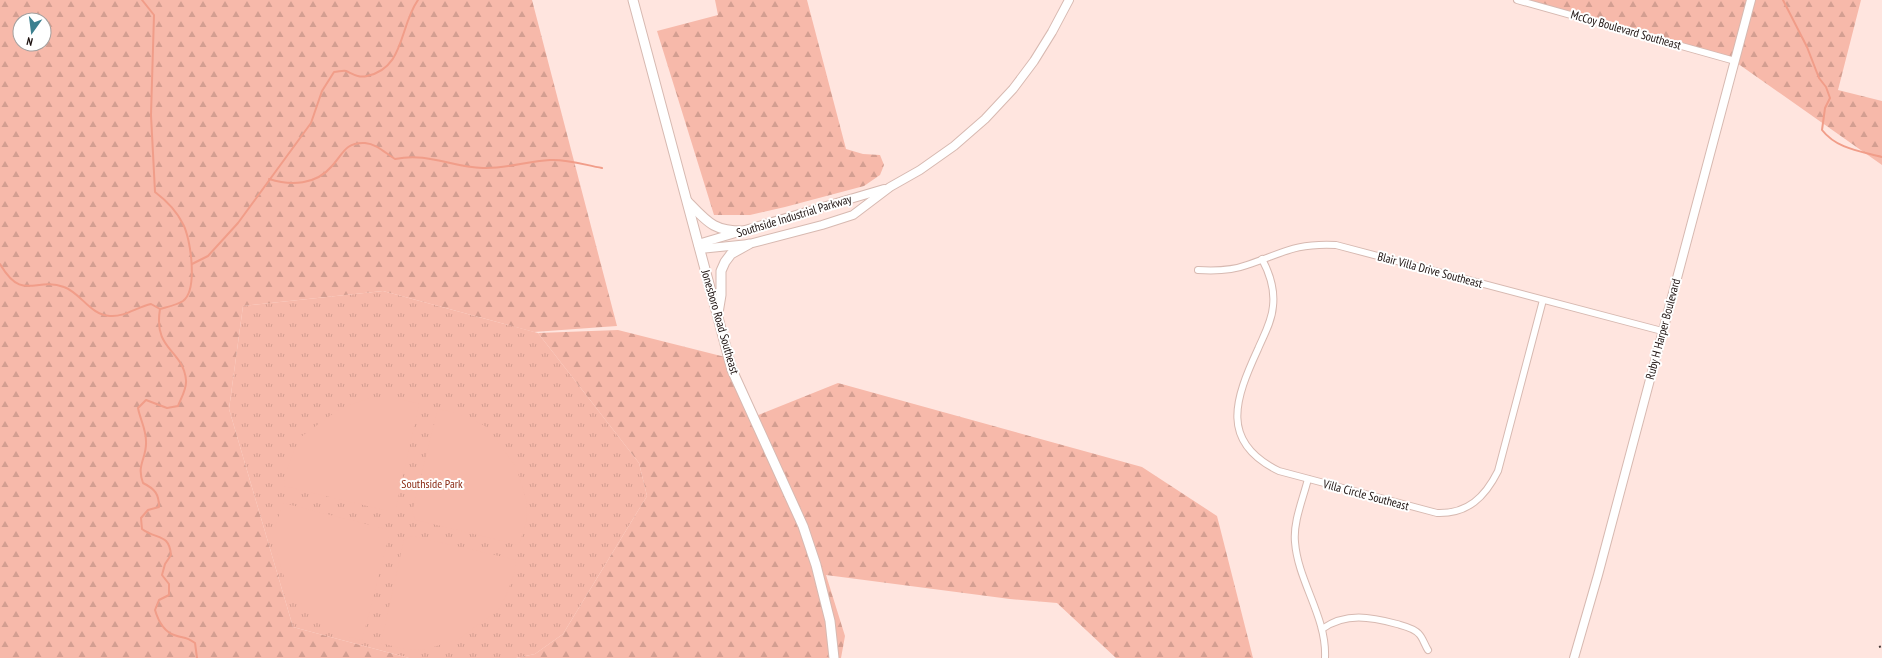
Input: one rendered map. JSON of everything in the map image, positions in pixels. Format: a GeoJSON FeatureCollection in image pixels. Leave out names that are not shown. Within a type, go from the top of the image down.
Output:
{"type":"FeatureCollection","features":[{"type":"Feature","properties":{"kind":"main road","name":"Jonesboro Road Southeast"},"geometry":{"type":"LineString","coordinates":[[634,0],[732,370],[803,526],[816,566],[830,621],[834,658]]}},
{"type":"Feature","properties":{"kind":"main road"},"geometry":{"type":"LineString","coordinates":[[688,202],[712,225],[728,231],[746,231]]}},
{"type":"Feature","properties":{"kind":"main road"},"geometry":{"type":"LineString","coordinates":[[717,316],[721,295],[721,270],[731,254],[749,244]]}},
{"type":"Feature","properties":{"kind":"street","name":"Southside Industrial Parkway"},"geometry":{"type":"LineString","coordinates":[[699,247],[749,244],[786,235],[852,215],[890,187],[954,146],[985,119],[1013,89],[1034,61],[1069,0]]}},
{"type":"Feature","properties":{"kind":"street","name":"McCoy Boulevard Southeast"},"geometry":{"type":"LineString","coordinates":[[1517,0],[1735,61]]}},
{"type":"Feature","properties":{"kind":"street","name":"Ruby H Harper Boulevard"},"geometry":{"type":"LineString","coordinates":[[1574,658],[1751,0]]}},
{"type":"Feature","properties":{"kind":"street","name":"Southside Industrial Parkway"},"geometry":{"type":"LineString","coordinates":[[699,247],[890,187]]}},
{"type":"Feature","properties":{"kind":"street"},"geometry":{"type":"LineString","coordinates":[[782,220],[786,235]]}},
{"type":"Feature","properties":{"kind":"street","name":"Blair Villa Drive Southeast"},"geometry":{"type":"LineString","coordinates":[[1198,270],[1233,269],[1300,246],[1317,244],[1336,245],[1662,331]]}},
{"type":"Feature","properties":{"kind":"street","name":"Villa Circle Southeast"},"geometry":{"type":"LineString","coordinates":[[1262,259],[1272,282],[1273,307],[1270,322],[1253,359],[1237,410],[1239,429],[1244,444],[1262,462],[1279,470],[1437,513],[1457,512],[1477,501],[1490,488],[1498,471],[1543,300]]}},
{"type":"Feature","properties":{"kind":"street"},"geometry":{"type":"LineString","coordinates":[[1308,479],[1298,514],[1295,544],[1298,561],[1322,629],[1325,658]]}},
{"type":"Feature","properties":{"kind":"street"},"geometry":{"type":"LineString","coordinates":[[1322,629],[1328,625],[1347,618],[1375,618],[1408,627],[1420,634],[1428,650]]}},
{"type":"Feature","properties":{"kind":"green space"},"geometry":{"type":"Polygon","coordinates":[[[0,0],[532,0],[617,326],[534,332],[383,291],[243,306],[229,409],[293,627],[409,658],[0,658],[0,0]]]}},
{"type":"Feature","properties":{"kind":"green space"},"geometry":{"type":"Polygon","coordinates":[[[715,0],[807,0],[846,149],[863,154],[880,155],[884,165],[880,175],[864,186],[785,207],[750,215],[714,215],[657,31],[718,15],[715,0]]]}},
{"type":"Feature","properties":{"kind":"green space"},"geometry":{"type":"Polygon","coordinates":[[[1516,0],[1861,0],[1838,90],[1882,101],[1882,165],[1737,63],[1516,0]]]}},
{"type":"Feature","properties":{"kind":"green space","name":"Southside Park"},"geometry":{"type":"Polygon","coordinates":[[[383,291],[538,333],[639,463],[647,496],[563,634],[535,654],[516,658],[409,658],[293,627],[229,409],[243,306],[383,291]]]}},
{"type":"Feature","properties":{"kind":"green space"},"geometry":{"type":"Polygon","coordinates":[[[618,330],[733,359],[751,418],[838,383],[1142,467],[1217,516],[1253,658],[1116,658],[1057,603],[1010,599],[826,575],[845,636],[841,658],[516,658],[535,654],[563,634],[647,496],[639,463],[538,333],[618,330]]]}},
{"type":"Feature","properties":{"kind":"green space"},"geometry":{"type":"Polygon","coordinates":[[[373,397],[393,397],[419,404],[396,507],[388,511],[284,486],[286,472],[295,448],[302,436],[341,408],[373,397]]]}},
{"type":"Feature","properties":{"kind":"green space"},"geometry":{"type":"Polygon","coordinates":[[[438,409],[452,412],[476,421],[488,428],[516,467],[526,499],[527,519],[519,545],[416,520],[412,513],[438,409]]]}},
{"type":"Feature","properties":{"kind":"green space"},"geometry":{"type":"Polygon","coordinates":[[[283,503],[386,529],[389,536],[362,640],[349,637],[324,627],[313,620],[285,580],[275,548],[275,528],[283,503]]]}},
{"type":"Feature","properties":{"kind":"green space"},"geometry":{"type":"Polygon","coordinates":[[[412,536],[516,560],[514,574],[505,598],[498,610],[459,639],[427,649],[407,650],[381,643],[404,540],[412,536]]]}},
{"type":"Feature","properties":{"kind":"waterway"},"geometry":{"type":"LineString","coordinates":[[142,0],[154,15],[151,115],[155,192],[164,199],[178,215],[183,224],[186,231],[192,264],[192,276],[188,295],[183,301],[160,309]]}},
{"type":"Feature","properties":{"kind":"waterway"},"geometry":{"type":"LineString","coordinates":[[192,264],[208,256],[238,223],[311,123],[322,91],[334,72],[345,71],[356,75],[367,76],[379,72],[388,65],[395,56],[407,22],[418,0]]}},
{"type":"Feature","properties":{"kind":"waterway"},"geometry":{"type":"LineString","coordinates":[[1783,0],[1807,47],[1819,78],[1826,87],[1830,98],[1825,108],[1822,130],[1842,145],[1857,151],[1882,157]]}},
{"type":"Feature","properties":{"kind":"waterway"},"geometry":{"type":"LineString","coordinates":[[269,179],[286,183],[311,180],[326,172],[345,150],[353,144],[358,143],[373,145],[395,159],[418,157],[471,167],[492,168],[556,160],[569,161],[602,168]]}},
{"type":"Feature","properties":{"kind":"waterway"},"geometry":{"type":"LineString","coordinates":[[0,264],[8,276],[23,286],[54,284],[64,287],[76,294],[91,308],[103,315],[121,315],[151,304],[160,309]]}},
{"type":"Feature","properties":{"kind":"waterway"},"geometry":{"type":"LineString","coordinates":[[160,309],[159,323],[164,342],[180,362],[184,370],[186,383],[185,390],[178,406],[167,408],[146,400],[138,408],[146,441],[141,466],[141,476],[143,483],[151,487],[156,492],[159,507],[148,510],[141,518],[142,529],[165,540],[170,548],[171,555],[165,564],[162,575],[169,584],[169,595],[159,600],[155,610],[158,618],[167,631],[195,643],[197,658]]}}]}
